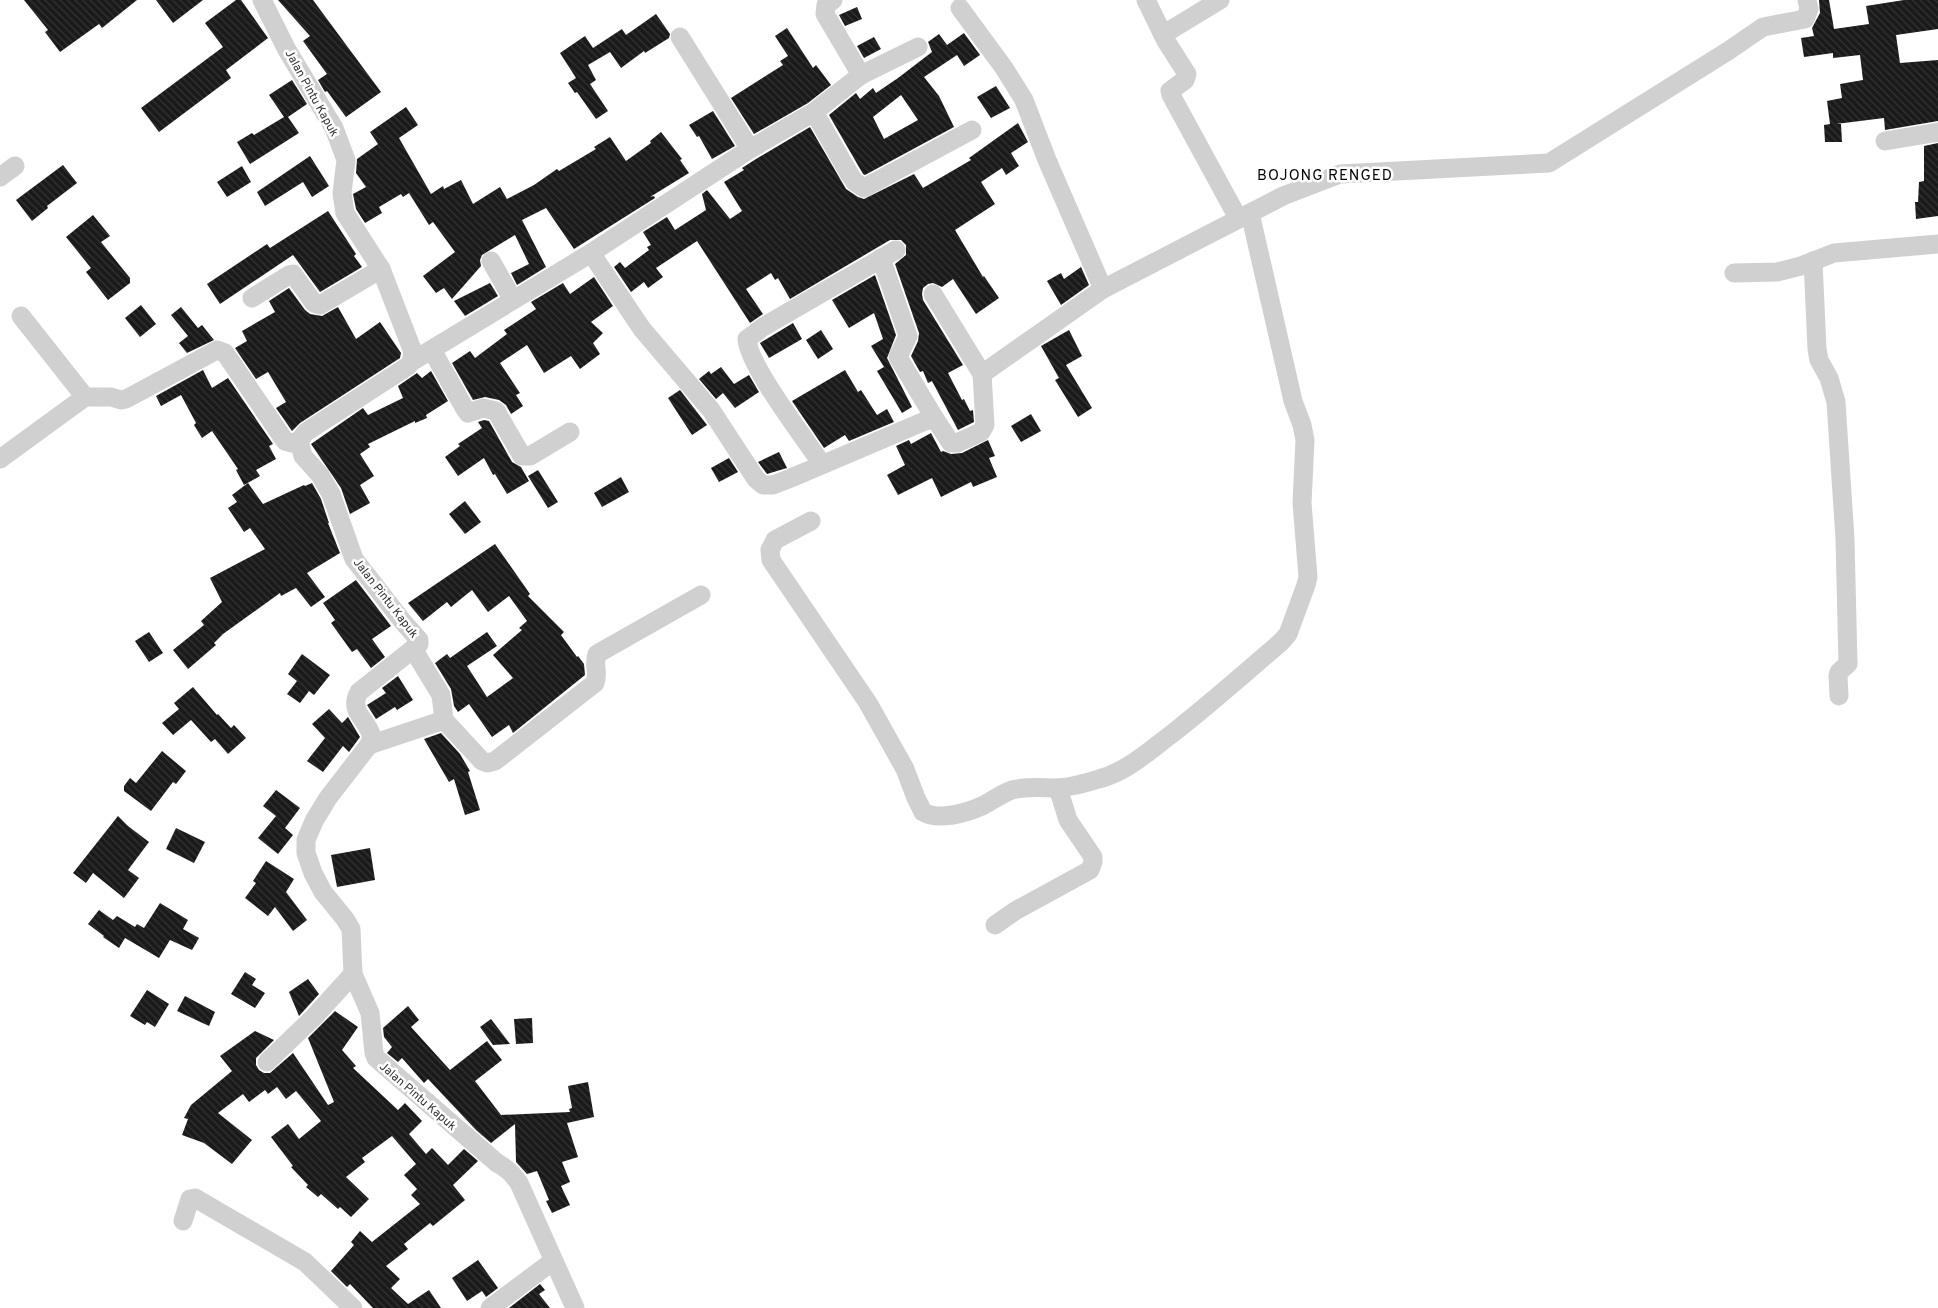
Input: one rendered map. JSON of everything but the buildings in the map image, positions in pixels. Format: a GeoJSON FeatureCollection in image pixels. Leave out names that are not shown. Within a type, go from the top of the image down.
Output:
{"type":"FeatureCollection","features":[{"type":"Feature","properties":{"kind":"street","name":"Jalan Pintu Kapuk"},"geometry":{"type":"LineString","coordinates":[[262,0],[288,50],[334,128],[346,160],[342,193],[345,213],[380,269],[413,352],[411,362]]}},
{"type":"Feature","properties":{"kind":"street"},"geometry":{"type":"LineString","coordinates":[[833,0],[826,5],[826,14],[861,75]]}},
{"type":"Feature","properties":{"kind":"street"},"geometry":{"type":"LineString","coordinates":[[811,521],[775,540],[770,550],[771,560],[868,703],[905,769],[923,812],[932,815],[970,810],[984,805],[998,795],[1014,790],[1036,787],[1058,788],[1100,779],[1127,768],[1197,714],[1288,634],[1308,577],[1302,503],[1305,440],[1302,425],[1293,400],[1244,215],[1171,94],[1170,91],[1188,76],[1166,41],[1146,0]]}},
{"type":"Feature","properties":{"kind":"street"},"geometry":{"type":"LineString","coordinates":[[1164,34],[1220,0]]}},
{"type":"Feature","properties":{"kind":"street"},"geometry":{"type":"LineString","coordinates":[[982,374],[1103,289],[1244,215],[1298,189],[1340,174],[1548,164],[1763,27],[1805,19],[1808,9],[1807,0]]}},
{"type":"Feature","properties":{"kind":"street"},"geometry":{"type":"LineString","coordinates":[[960,8],[1004,68],[1024,100],[1046,160],[1103,289]]}},
{"type":"Feature","properties":{"kind":"street"},"geometry":{"type":"LineString","coordinates":[[680,36],[750,148]]}},
{"type":"Feature","properties":{"kind":"street"},"geometry":{"type":"LineString","coordinates":[[0,459],[85,397],[126,399],[217,350],[225,353],[285,441],[292,443],[299,441],[306,432],[408,366],[411,362],[590,253],[750,148],[814,112],[861,75],[918,46]]}},
{"type":"Feature","properties":{"kind":"street"},"geometry":{"type":"LineString","coordinates":[[814,112],[850,175],[859,186],[864,188],[972,130]]}},
{"type":"Feature","properties":{"kind":"street"},"geometry":{"type":"LineString","coordinates":[[1885,141],[1938,132]]}},
{"type":"Feature","properties":{"kind":"street"},"geometry":{"type":"LineString","coordinates":[[1734,273],[1777,272],[1814,261],[1834,252],[1938,244]]}},
{"type":"Feature","properties":{"kind":"street"},"geometry":{"type":"LineString","coordinates":[[590,253],[642,329],[711,410],[756,479],[763,485],[773,485],[917,424],[935,419]]}},
{"type":"Feature","properties":{"kind":"street"},"geometry":{"type":"LineString","coordinates":[[822,464],[764,378],[748,346],[747,339],[763,327],[888,254],[908,336],[898,357],[951,443],[957,443],[981,432],[985,425],[982,374],[933,294]]}},
{"type":"Feature","properties":{"kind":"street"},"geometry":{"type":"LineString","coordinates":[[491,260],[513,300]]}},
{"type":"Feature","properties":{"kind":"street"},"geometry":{"type":"LineString","coordinates":[[1814,261],[1817,349],[1819,360],[1830,378],[1836,402],[1841,462],[1848,664],[1839,672],[1839,696]]}},
{"type":"Feature","properties":{"kind":"street"},"geometry":{"type":"LineString","coordinates":[[252,298],[291,274],[296,276],[314,303],[320,305],[380,269]]}},
{"type":"Feature","properties":{"kind":"street"},"geometry":{"type":"LineString","coordinates":[[21,316],[85,397]]}},
{"type":"Feature","properties":{"kind":"street"},"geometry":{"type":"LineString","coordinates":[[432,350],[468,413],[483,408],[496,411],[522,456],[530,456],[570,432]]}},
{"type":"Feature","properties":{"kind":"street","name":"Jalan Pintu Kapuk"},"geometry":{"type":"LineString","coordinates":[[299,441],[303,456],[320,475],[330,494],[354,559],[404,623],[418,636],[419,644],[359,692],[355,700],[356,708],[372,737],[369,745],[328,798],[314,821],[306,840],[306,853],[323,892],[351,929],[353,974],[370,1013],[374,1053],[378,1062],[497,1163],[514,1175],[575,1308]]}},
{"type":"Feature","properties":{"kind":"street"},"geometry":{"type":"LineString","coordinates":[[413,649],[441,695],[444,720],[487,763],[495,761],[595,683],[598,676],[594,662],[597,654],[701,595]]}},
{"type":"Feature","properties":{"kind":"street"},"geometry":{"type":"LineString","coordinates":[[369,745],[444,720]]}},
{"type":"Feature","properties":{"kind":"street"},"geometry":{"type":"LineString","coordinates":[[994,925],[1015,911],[1090,870],[1093,866],[1093,857],[1068,820],[1058,788]]}},
{"type":"Feature","properties":{"kind":"street"},"geometry":{"type":"LineString","coordinates":[[268,1062],[314,1017],[353,974]]}},
{"type":"Feature","properties":{"kind":"street"},"geometry":{"type":"LineString","coordinates":[[183,1221],[190,1199],[195,1198],[305,1262],[353,1308]]}},
{"type":"Feature","properties":{"kind":"street"},"geometry":{"type":"LineString","coordinates":[[490,1308],[553,1261]]}},
{"type":"Feature","properties":{"kind":"district","name":"BOJONG RENGED"},"geometry":{"type":"Point","coordinates":[1325,175]}}]}
